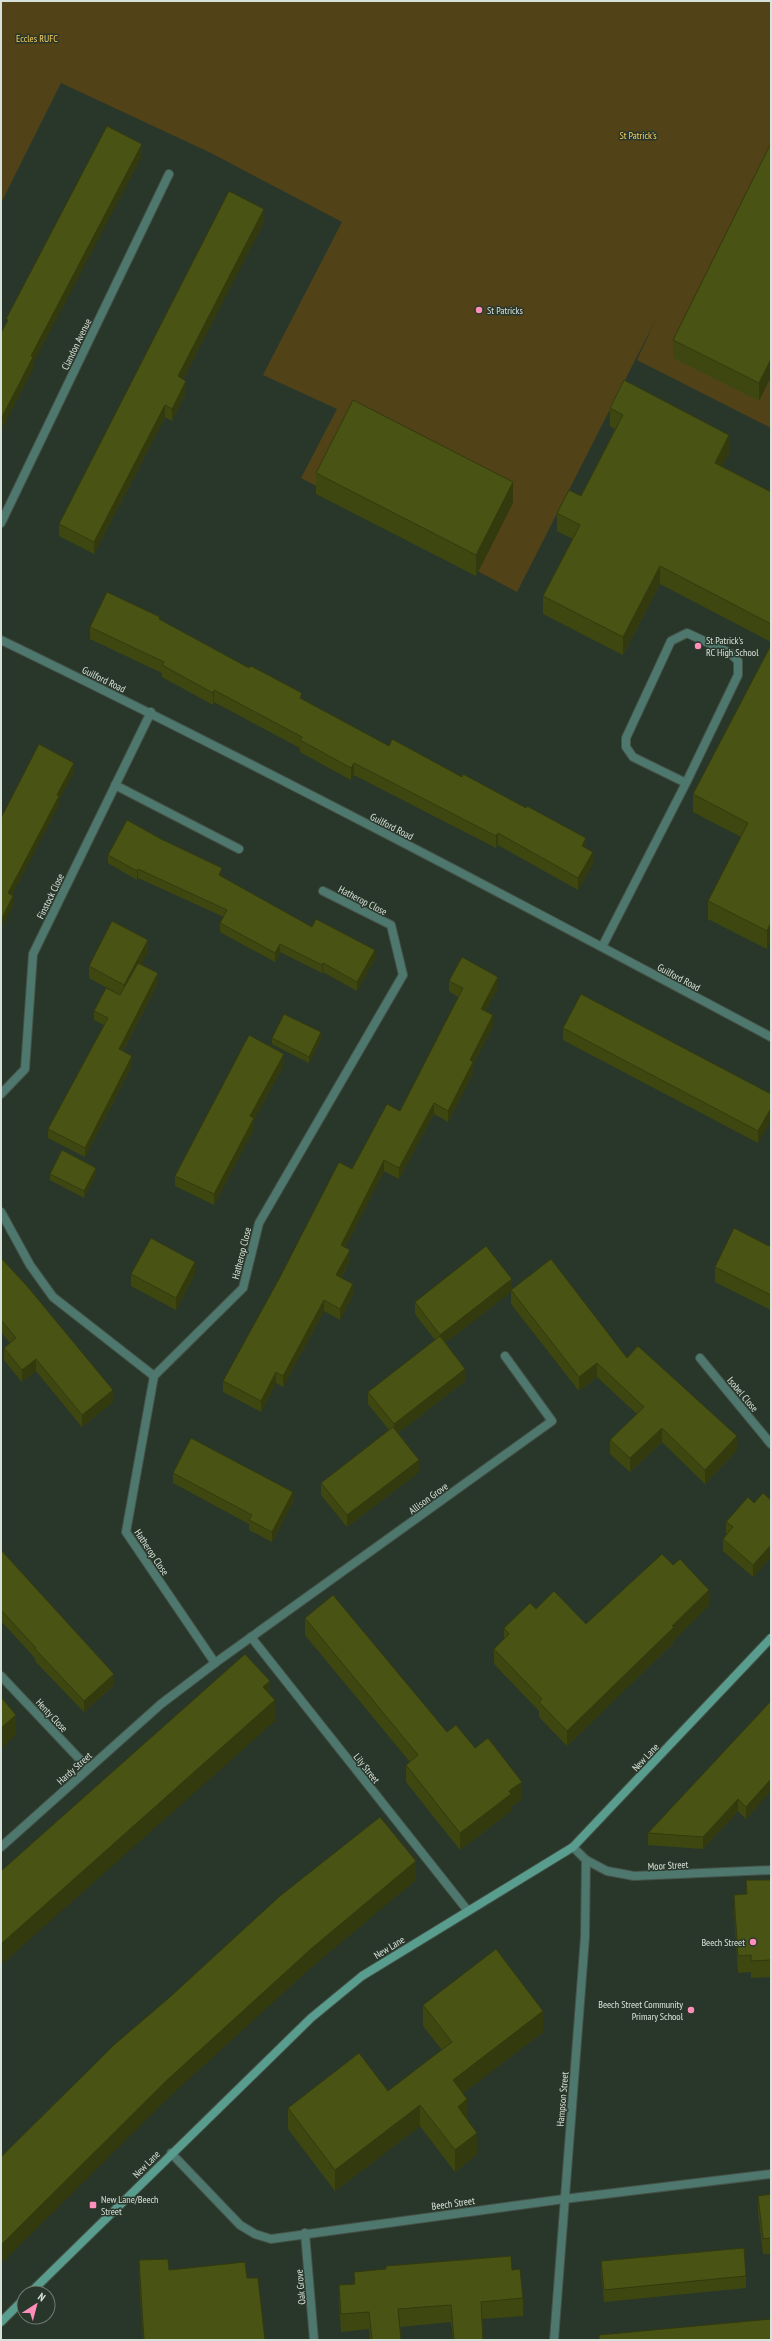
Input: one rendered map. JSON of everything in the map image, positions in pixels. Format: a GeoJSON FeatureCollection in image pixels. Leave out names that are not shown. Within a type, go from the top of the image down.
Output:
{"type":"FeatureCollection","features":[{"type":"Feature","properties":{"kind":"street","name":"Clandon Avenue"},"geometry":{"type":"LineString","coordinates":[[1,523],[170,174]]}},
{"type":"Feature","properties":{"kind":"street"},"geometry":{"type":"LineString","coordinates":[[602,947],[686,782],[738,675],[738,661],[730,653],[687,633],[672,641],[626,738],[626,747],[633,757],[686,782]]}},
{"type":"Feature","properties":{"kind":"street","name":"Guilford Road"},"geometry":{"type":"LineString","coordinates":[[1,640],[151,712],[602,947],[771,1037]]}},
{"type":"Feature","properties":{"kind":"street","name":"Finstock Close"},"geometry":{"type":"LineString","coordinates":[[1,1094],[25,1069],[33,954],[151,712]]}},
{"type":"Feature","properties":{"kind":"street"},"geometry":{"type":"LineString","coordinates":[[115,785],[239,849]]}},
{"type":"Feature","properties":{"kind":"street","name":"Hatherop Close"},"geometry":{"type":"LineString","coordinates":[[215,1663],[126,1532],[154,1376],[243,1288],[259,1223],[403,974],[391,925],[323,890]]}},
{"type":"Feature","properties":{"kind":"street"},"geometry":{"type":"LineString","coordinates":[[1,1212],[30,1265],[53,1297],[154,1376]]}},
{"type":"Feature","properties":{"kind":"street","name":"Allison Grove"},"geometry":{"type":"LineString","coordinates":[[251,1637],[552,1421],[505,1356]]}},
{"type":"Feature","properties":{"kind":"street","name":"Isobel Close"},"geometry":{"type":"LineString","coordinates":[[700,1358],[771,1444]]}},
{"type":"Feature","properties":{"kind":"street"},"geometry":{"type":"LineString","coordinates":[[215,1663],[251,1637]]}},
{"type":"Feature","properties":{"kind":"street","name":"Lily Street"},"geometry":{"type":"LineString","coordinates":[[251,1637],[468,1911]]}},
{"type":"Feature","properties":{"kind":"street","name":"New Lane"},"geometry":{"type":"LineString","coordinates":[[38,2285],[310,2018],[362,1976],[573,1847],[771,1638]]}},
{"type":"Feature","properties":{"kind":"street","name":"Hardy Street"},"geometry":{"type":"LineString","coordinates":[[1,1847],[161,1704],[215,1663]]}},
{"type":"Feature","properties":{"kind":"street","name":"Henty Close"},"geometry":{"type":"LineString","coordinates":[[1,1676],[88,1768]]}},
{"type":"Feature","properties":{"kind":"street","name":"Moor Street"},"geometry":{"type":"LineString","coordinates":[[573,1847],[586,1860],[608,1871],[634,1876],[771,1870]]}},
{"type":"Feature","properties":{"kind":"street","name":"Hampson Street"},"geometry":{"type":"LineString","coordinates":[[554,2340],[585,1937],[586,1860]]}},
{"type":"Feature","properties":{"kind":"street","name":"Beech Street"},"geometry":{"type":"LineString","coordinates":[[171,2153],[240,2225],[255,2234],[272,2239],[305,2233],[564,2199],[771,2174]]}},
{"type":"Feature","properties":{"kind":"street","name":"Oak Grove"},"geometry":{"type":"LineString","coordinates":[[305,2233],[314,2340]]}},
{"type":"Feature","properties":{"kind":"street"},"geometry":{"type":"LineString","coordinates":[[1,2322],[16,2307]]}},
{"type":"Feature","properties":{"kind":"green space"},"geometry":{"type":"Polygon","coordinates":[[[1,1],[771,1],[771,428],[637,360],[656,319],[517,592],[301,478],[337,409],[263,375],[342,222],[211,153],[61,83],[1,203],[1,1]]]}},
{"type":"Feature","properties":{"kind":"building"},"geometry":{"type":"Polygon","coordinates":[[[107,126],[142,144],[31,356],[33,357],[1,419],[1,333],[8,320],[6,319],[107,126]]]}},
{"type":"Feature","properties":{"kind":"building"},"geometry":{"type":"Polygon","coordinates":[[[771,143],[771,359],[759,383],[673,340],[771,143]]]}},
{"type":"Feature","properties":{"kind":"building"},"geometry":{"type":"Polygon","coordinates":[[[229,191],[264,209],[178,376],[186,381],[172,409],[165,405],[94,542],[59,524],[229,191]]]}},
{"type":"Feature","properties":{"kind":"building"},"geometry":{"type":"Polygon","coordinates":[[[624,380],[729,435],[715,463],[771,492],[771,624],[660,566],[623,637],[543,596],[580,525],[557,513],[569,490],[581,496],[623,415],[610,408],[624,380]]]}},
{"type":"Feature","properties":{"kind":"building"},"geometry":{"type":"Polygon","coordinates":[[[353,400],[513,482],[476,555],[316,473],[353,400]]]}},
{"type":"Feature","properties":{"kind":"building"},"geometry":{"type":"Polygon","coordinates":[[[107,592],[160,617],[159,619],[249,668],[251,666],[302,693],[300,698],[389,746],[392,739],[462,777],[463,774],[526,808],[527,806],[586,838],[582,846],[593,852],[578,878],[498,833],[496,836],[354,763],[351,768],[300,740],[302,737],[214,690],[213,693],[162,665],[164,662],[90,627],[107,592]]]}},
{"type":"Feature","properties":{"kind":"building"},"geometry":{"type":"Polygon","coordinates":[[[771,645],[771,922],[767,931],[708,901],[748,823],[693,794],[771,645]]]}},
{"type":"Feature","properties":{"kind":"building"},"geometry":{"type":"Polygon","coordinates":[[[39,744],[74,763],[57,795],[59,796],[8,893],[13,896],[1,920],[1,818],[39,744]]]}},
{"type":"Feature","properties":{"kind":"building"},"geometry":{"type":"Polygon","coordinates":[[[127,820],[161,839],[222,868],[219,875],[312,927],[316,919],[375,950],[357,982],[323,963],[322,965],[280,944],[275,953],[220,923],[227,910],[138,869],[137,871],[108,855],[127,820]]]}},
{"type":"Feature","properties":{"kind":"building"},"geometry":{"type":"Polygon","coordinates":[[[112,921],[148,940],[124,985],[89,966],[112,921]]]}},
{"type":"Feature","properties":{"kind":"building"},"geometry":{"type":"Polygon","coordinates":[[[462,957],[498,977],[481,1009],[493,1015],[470,1060],[473,1062],[448,1111],[434,1103],[399,1168],[384,1160],[341,1245],[350,1250],[336,1275],[353,1284],[340,1309],[324,1300],[283,1376],[276,1372],[261,1401],[223,1381],[280,1277],[339,1162],[352,1169],[387,1104],[400,1111],[463,988],[449,981],[462,957]]]}},
{"type":"Feature","properties":{"kind":"building"},"geometry":{"type":"Polygon","coordinates":[[[138,963],[158,973],[119,1049],[132,1056],[85,1148],[48,1129],[108,1018],[94,1011],[106,988],[120,995],[138,963]]]}},
{"type":"Feature","properties":{"kind":"building"},"geometry":{"type":"Polygon","coordinates":[[[581,994],[771,1094],[771,1108],[758,1131],[563,1028],[581,994]]]}},
{"type":"Feature","properties":{"kind":"building"},"geometry":{"type":"Polygon","coordinates":[[[284,1014],[321,1032],[309,1057],[272,1038],[284,1014]]]}},
{"type":"Feature","properties":{"kind":"building"},"geometry":{"type":"Polygon","coordinates":[[[249,1035],[284,1054],[250,1116],[254,1118],[214,1194],[175,1176],[249,1035]]]}},
{"type":"Feature","properties":{"kind":"building"},"geometry":{"type":"Polygon","coordinates":[[[62,1150],[96,1168],[84,1191],[50,1174],[62,1150]]]}},
{"type":"Feature","properties":{"kind":"building"},"geometry":{"type":"Polygon","coordinates":[[[734,1228],[769,1246],[771,1242],[771,1295],[715,1267],[734,1228]]]}},
{"type":"Feature","properties":{"kind":"building"},"geometry":{"type":"Polygon","coordinates":[[[151,1238],[195,1262],[176,1298],[131,1274],[151,1238]]]}},
{"type":"Feature","properties":{"kind":"building"},"geometry":{"type":"Polygon","coordinates":[[[486,1246],[512,1279],[440,1335],[415,1302],[486,1246]]]}},
{"type":"Feature","properties":{"kind":"building"},"geometry":{"type":"Polygon","coordinates":[[[1,1258],[27,1286],[113,1390],[82,1415],[36,1359],[22,1370],[4,1348],[16,1338],[1,1320],[1,1258]]]}},
{"type":"Feature","properties":{"kind":"building"},"geometry":{"type":"Polygon","coordinates":[[[551,1259],[627,1358],[638,1346],[737,1436],[705,1470],[662,1428],[630,1458],[610,1440],[644,1407],[597,1363],[579,1377],[511,1290],[551,1259]]]}},
{"type":"Feature","properties":{"kind":"building"},"geometry":{"type":"Polygon","coordinates":[[[440,1336],[465,1369],[394,1424],[368,1392],[440,1336]]]}},
{"type":"Feature","properties":{"kind":"building"},"geometry":{"type":"Polygon","coordinates":[[[393,1427],[419,1460],[347,1515],[321,1483],[393,1427]]]}},
{"type":"Feature","properties":{"kind":"building"},"geometry":{"type":"Polygon","coordinates":[[[191,1438],[293,1492],[272,1532],[249,1520],[252,1515],[173,1473],[191,1438]]]}},
{"type":"Feature","properties":{"kind":"building"},"geometry":{"type":"Polygon","coordinates":[[[763,1493],[771,1500],[771,1545],[753,1565],[723,1539],[733,1527],[726,1522],[748,1497],[754,1503],[763,1493]]]}},
{"type":"Feature","properties":{"kind":"building"},"geometry":{"type":"Polygon","coordinates":[[[1,1550],[114,1674],[84,1701],[1,1610],[1,1550]]]}},
{"type":"Feature","properties":{"kind":"building"},"geometry":{"type":"Polygon","coordinates":[[[662,1554],[673,1565],[680,1559],[709,1590],[672,1626],[674,1627],[567,1731],[539,1702],[542,1699],[494,1649],[509,1634],[504,1628],[530,1603],[536,1609],[554,1591],[586,1624],[662,1554]]]}},
{"type":"Feature","properties":{"kind":"building"},"geometry":{"type":"Polygon","coordinates":[[[333,1595],[447,1732],[456,1725],[475,1748],[488,1738],[522,1782],[509,1791],[511,1794],[460,1833],[406,1765],[418,1755],[305,1618],[333,1595]]]}},
{"type":"Feature","properties":{"kind":"building"},"geometry":{"type":"Polygon","coordinates":[[[245,1654],[270,1681],[263,1687],[275,1700],[1,1944],[1,1871],[245,1654]]]}},
{"type":"Feature","properties":{"kind":"building"},"geometry":{"type":"Polygon","coordinates":[[[1,1697],[16,1715],[1,1728],[1,1697]]]}},
{"type":"Feature","properties":{"kind":"building"},"geometry":{"type":"Polygon","coordinates":[[[771,1701],[771,1779],[746,1807],[738,1799],[703,1837],[648,1833],[771,1701]]]}},
{"type":"Feature","properties":{"kind":"building"},"geometry":{"type":"Polygon","coordinates":[[[380,1817],[416,1861],[312,1948],[165,2082],[1,2245],[1,2157],[115,2044],[170,1997],[280,1896],[380,1817]]]}},
{"type":"Feature","properties":{"kind":"building","name":"Beech Street"},"geometry":{"type":"Polygon","coordinates":[[[746,1880],[771,1880],[771,1960],[751,1961],[751,1955],[738,1956],[734,1895],[747,1894],[746,1880]]]}},
{"type":"Feature","properties":{"kind":"building"},"geometry":{"type":"Polygon","coordinates":[[[496,1949],[543,2011],[453,2080],[467,2099],[458,2107],[477,2133],[455,2150],[420,2105],[335,2170],[288,2108],[359,2053],[388,2091],[452,2042],[423,2005],[496,1949]]]}},
{"type":"Feature","properties":{"kind":"building"},"geometry":{"type":"Polygon","coordinates":[[[771,2194],[771,2238],[763,2239],[758,2196],[771,2194]]]}},
{"type":"Feature","properties":{"kind":"building"},"geometry":{"type":"Polygon","coordinates":[[[744,2248],[746,2276],[604,2290],[601,2261],[744,2248]]]}},
{"type":"Feature","properties":{"kind":"building"},"geometry":{"type":"Polygon","coordinates":[[[511,2256],[512,2270],[520,2269],[523,2298],[481,2302],[483,2340],[454,2340],[451,2305],[398,2309],[401,2340],[372,2340],[369,2312],[341,2314],[339,2285],[355,2284],[354,2272],[386,2269],[386,2266],[511,2256]]]}},
{"type":"Feature","properties":{"kind":"building"},"geometry":{"type":"Polygon","coordinates":[[[168,2259],[169,2270],[245,2262],[247,2278],[258,2278],[265,2340],[144,2340],[139,2260],[168,2259]]]}},
{"type":"Feature","properties":{"kind":"building"},"geometry":{"type":"Polygon","coordinates":[[[771,2319],[771,2340],[599,2340],[599,2335],[771,2319]]]}},
{"type":"Feature","properties":{"kind":"place","name":"St Patricks"},"geometry":{"type":"Point","coordinates":[479,310]}},
{"type":"Feature","properties":{"kind":"place","name":"St Patrick's RC High School"},"geometry":{"type":"Point","coordinates":[698,646]}},
{"type":"Feature","properties":{"kind":"place","name":"Beech Street"},"geometry":{"type":"Point","coordinates":[753,1942]}},
{"type":"Feature","properties":{"kind":"place","name":"Beech Street Community Primary School"},"geometry":{"type":"Point","coordinates":[691,2010]}},
{"type":"Feature","properties":{"kind":"place","name":"New Lane/Beech Street"},"geometry":{"type":"Point","coordinates":[93,2205]}},
{"type":"Feature","properties":{"kind":"park label","name":"Eccles RUFC"},"geometry":{"type":"Point","coordinates":[37,38]}},
{"type":"Feature","properties":{"kind":"park label","name":"St Patrick's"},"geometry":{"type":"Point","coordinates":[638,135]}}]}
